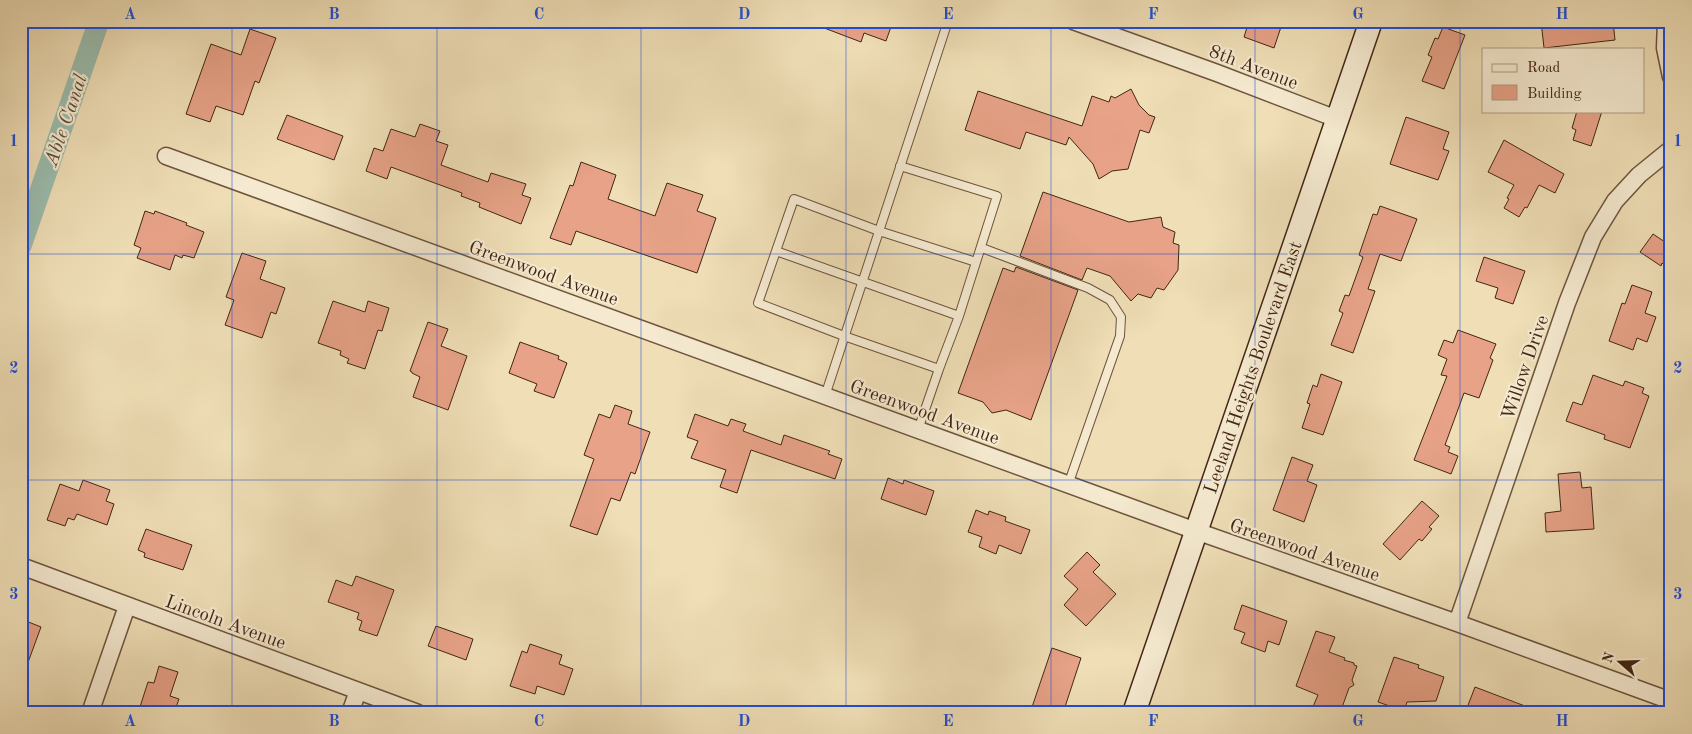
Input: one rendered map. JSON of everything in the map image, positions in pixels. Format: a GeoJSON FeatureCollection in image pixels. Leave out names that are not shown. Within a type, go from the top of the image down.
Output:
{"type":"FeatureCollection","features":[{"type":"Feature","properties":{"kind":"main road","name":"Leeland Heights Boulevard East"},"geometry":{"type":"LineString","coordinates":[[1134,713],[1371,21]]}},
{"type":"Feature","properties":{"kind":"street","name":"8th Avenue"},"geometry":{"type":"LineString","coordinates":[[1072,21],[1099,26],[1337,119]]}},
{"type":"Feature","properties":{"kind":"street"},"geometry":{"type":"LineString","coordinates":[[1666,21],[1665,48],[1671,77]]}},
{"type":"Feature","properties":{"kind":"street","name":"Willow Drive"},"geometry":{"type":"LineString","coordinates":[[1457,623],[1567,304],[1593,237],[1615,201],[1639,175],[1671,149]]}},
{"type":"Feature","properties":{"kind":"street","name":"Greenwood Avenue"},"geometry":{"type":"LineString","coordinates":[[166,156],[1068,485],[1671,701]]}},
{"type":"Feature","properties":{"kind":"street","name":"Lincoln Avenue"},"geometry":{"type":"LineString","coordinates":[[21,566],[418,713]]}},
{"type":"Feature","properties":{"kind":"street"},"geometry":{"type":"LineString","coordinates":[[90,713],[127,606]]}},
{"type":"Feature","properties":{"kind":"street"},"geometry":{"type":"LineString","coordinates":[[350,713],[358,691]]}},
{"type":"Feature","properties":{"kind":"lane"},"geometry":{"type":"LineString","coordinates":[[825,396],[948,21]]}},
{"type":"Feature","properties":{"kind":"lane"},"geometry":{"type":"LineString","coordinates":[[900,166],[997,196],[982,248],[918,430]]}},
{"type":"Feature","properties":{"kind":"lane"},"geometry":{"type":"LineString","coordinates":[[939,369],[844,336],[758,303],[794,198],[879,231],[976,262]]}},
{"type":"Feature","properties":{"kind":"lane"},"geometry":{"type":"LineString","coordinates":[[982,248],[1088,288],[1110,300],[1121,317],[1120,336],[1068,485]]}},
{"type":"Feature","properties":{"kind":"lane"},"geometry":{"type":"LineString","coordinates":[[776,251],[959,316]]}},
{"type":"Feature","properties":{"kind":"building"},"geometry":{"type":"Polygon","coordinates":[[[811,21],[893,21],[886,41],[864,33],[861,42],[811,23],[811,21]]]}},
{"type":"Feature","properties":{"kind":"building"},"geometry":{"type":"Polygon","coordinates":[[[1249,21],[1283,21],[1274,48],[1244,37],[1249,21]]]}},
{"type":"Feature","properties":{"kind":"building"},"geometry":{"type":"Polygon","coordinates":[[[1541,21],[1613,21],[1615,40],[1544,48],[1541,21]]]}},
{"type":"Feature","properties":{"kind":"building"},"geometry":{"type":"Polygon","coordinates":[[[1443,27],[1465,35],[1444,89],[1422,81],[1432,57],[1428,55],[1435,38],[1438,39],[1443,27]]]}},
{"type":"Feature","properties":{"kind":"building"},"geometry":{"type":"Polygon","coordinates":[[[250,29],[276,38],[259,83],[255,81],[243,115],[216,106],[210,122],[186,114],[211,44],[241,55],[250,29]]]}},
{"type":"Feature","properties":{"kind":"building"},"geometry":{"type":"Polygon","coordinates":[[[1131,89],[1139,105],[1149,115],[1155,117],[1149,133],[1140,130],[1128,169],[1112,171],[1099,179],[1093,164],[1069,137],[1066,145],[1026,132],[1020,149],[965,130],[978,91],[1082,126],[1092,96],[1109,102],[1111,96],[1115,98],[1131,89]]]}},
{"type":"Feature","properties":{"kind":"building"},"geometry":{"type":"Polygon","coordinates":[[[1577,112],[1602,112],[1591,146],[1573,140],[1576,130],[1572,128],[1577,112]]]}},
{"type":"Feature","properties":{"kind":"building"},"geometry":{"type":"Polygon","coordinates":[[[287,115],[343,136],[334,160],[277,139],[287,115]]]}},
{"type":"Feature","properties":{"kind":"building"},"geometry":{"type":"Polygon","coordinates":[[[1406,117],[1449,132],[1443,149],[1449,151],[1438,180],[1390,164],[1406,117]]]}},
{"type":"Feature","properties":{"kind":"building"},"geometry":{"type":"Polygon","coordinates":[[[420,124],[440,131],[436,141],[448,145],[441,165],[488,182],[491,173],[526,184],[522,195],[531,198],[521,224],[479,207],[480,203],[461,196],[462,193],[391,167],[387,179],[366,171],[374,148],[383,151],[391,129],[415,137],[420,124]]]}},
{"type":"Feature","properties":{"kind":"building"},"geometry":{"type":"Polygon","coordinates":[[[1504,140],[1564,174],[1555,193],[1539,185],[1527,208],[1525,207],[1519,217],[1504,208],[1514,185],[1488,172],[1504,140]]]}},
{"type":"Feature","properties":{"kind":"building"},"geometry":{"type":"Polygon","coordinates":[[[581,162],[616,175],[608,199],[655,216],[667,183],[703,195],[697,211],[716,218],[697,273],[576,231],[571,245],[550,238],[570,185],[573,186],[581,162]]]}},
{"type":"Feature","properties":{"kind":"building"},"geometry":{"type":"Polygon","coordinates":[[[1043,192],[1129,222],[1161,217],[1163,227],[1175,232],[1173,243],[1179,245],[1178,270],[1164,290],[1157,288],[1151,298],[1138,294],[1131,301],[1110,276],[1087,268],[1082,280],[1020,256],[1043,192]]]}},
{"type":"Feature","properties":{"kind":"building"},"geometry":{"type":"Polygon","coordinates":[[[1380,206],[1417,219],[1401,261],[1380,254],[1368,289],[1375,291],[1353,353],[1331,345],[1343,313],[1339,311],[1345,295],[1349,296],[1363,257],[1359,255],[1373,214],[1377,215],[1380,206]]]}},
{"type":"Feature","properties":{"kind":"building"},"geometry":{"type":"Polygon","coordinates":[[[145,211],[154,214],[155,211],[187,223],[186,225],[204,232],[194,258],[183,255],[182,258],[175,255],[170,270],[137,258],[141,248],[134,245],[145,211]]]}},
{"type":"Feature","properties":{"kind":"building"},"geometry":{"type":"Polygon","coordinates":[[[1653,234],[1671,246],[1671,269],[1662,263],[1661,266],[1640,252],[1653,234]]]}},
{"type":"Feature","properties":{"kind":"building"},"geometry":{"type":"Polygon","coordinates":[[[242,253],[266,261],[260,279],[285,288],[276,314],[271,312],[262,338],[225,325],[234,300],[226,297],[242,253]]]}},
{"type":"Feature","properties":{"kind":"building"},"geometry":{"type":"Polygon","coordinates":[[[1484,257],[1525,271],[1513,304],[1495,298],[1498,288],[1476,281],[1484,257]]]}},
{"type":"Feature","properties":{"kind":"building"},"geometry":{"type":"Polygon","coordinates":[[[1016,267],[1078,290],[1031,420],[1006,410],[992,413],[983,402],[958,393],[1003,268],[1014,272],[1016,267]]]}},
{"type":"Feature","properties":{"kind":"building"},"geometry":{"type":"Polygon","coordinates":[[[1632,285],[1652,292],[1645,313],[1656,317],[1647,342],[1637,338],[1633,350],[1609,341],[1622,303],[1625,304],[1632,285]]]}},
{"type":"Feature","properties":{"kind":"building"},"geometry":{"type":"Polygon","coordinates":[[[333,301],[365,312],[368,301],[389,308],[382,331],[378,330],[365,369],[347,363],[349,359],[340,355],[341,351],[318,343],[333,301]]]}},
{"type":"Feature","properties":{"kind":"building"},"geometry":{"type":"Polygon","coordinates":[[[428,322],[448,329],[441,346],[467,356],[448,410],[413,397],[420,377],[410,371],[428,322]]]}},
{"type":"Feature","properties":{"kind":"building"},"geometry":{"type":"Polygon","coordinates":[[[1458,330],[1496,344],[1490,358],[1493,360],[1479,398],[1464,393],[1445,445],[1450,447],[1448,452],[1458,456],[1451,474],[1414,460],[1447,376],[1441,375],[1447,359],[1438,355],[1444,340],[1453,343],[1458,330]]]}},
{"type":"Feature","properties":{"kind":"building"},"geometry":{"type":"Polygon","coordinates":[[[520,342],[559,356],[558,359],[567,363],[554,398],[534,391],[537,384],[509,373],[520,342]]]}},
{"type":"Feature","properties":{"kind":"building"},"geometry":{"type":"Polygon","coordinates":[[[1321,374],[1342,382],[1323,435],[1302,428],[1310,404],[1307,403],[1313,385],[1317,387],[1321,374]]]}},
{"type":"Feature","properties":{"kind":"building"},"geometry":{"type":"Polygon","coordinates":[[[1593,375],[1623,386],[1625,381],[1644,388],[1642,393],[1649,396],[1630,448],[1604,439],[1605,435],[1566,421],[1573,402],[1582,405],[1593,375]]]}},
{"type":"Feature","properties":{"kind":"building"},"geometry":{"type":"Polygon","coordinates":[[[615,405],[632,411],[628,424],[650,432],[635,474],[631,472],[620,501],[611,498],[597,535],[570,526],[594,459],[584,455],[599,414],[610,418],[615,405]]]}},
{"type":"Feature","properties":{"kind":"building"},"geometry":{"type":"Polygon","coordinates":[[[695,414],[728,426],[731,419],[746,424],[743,431],[781,445],[784,435],[830,451],[828,454],[842,459],[835,479],[751,450],[737,493],[720,487],[726,470],[691,458],[698,441],[687,437],[695,414]]]}},
{"type":"Feature","properties":{"kind":"building"},"geometry":{"type":"Polygon","coordinates":[[[1292,457],[1313,465],[1307,481],[1317,485],[1304,522],[1273,510],[1292,457]]]}},
{"type":"Feature","properties":{"kind":"building"},"geometry":{"type":"Polygon","coordinates":[[[1580,472],[1582,488],[1591,487],[1594,529],[1546,532],[1545,513],[1561,511],[1558,474],[1580,472]]]}},
{"type":"Feature","properties":{"kind":"building"},"geometry":{"type":"Polygon","coordinates":[[[888,478],[903,484],[904,480],[934,491],[926,515],[881,499],[888,478]]]}},
{"type":"Feature","properties":{"kind":"building"},"geometry":{"type":"Polygon","coordinates":[[[83,480],[110,490],[106,501],[114,504],[107,525],[77,514],[74,520],[68,518],[65,526],[47,520],[60,484],[79,491],[83,480]]]}},
{"type":"Feature","properties":{"kind":"building"},"geometry":{"type":"Polygon","coordinates":[[[1422,501],[1439,516],[1429,527],[1432,529],[1422,541],[1419,539],[1400,560],[1383,544],[1422,501]]]}},
{"type":"Feature","properties":{"kind":"building"},"geometry":{"type":"Polygon","coordinates":[[[976,510],[988,515],[989,511],[1006,517],[1005,521],[1030,530],[1021,554],[999,545],[996,554],[979,547],[982,537],[968,532],[976,510]]]}},
{"type":"Feature","properties":{"kind":"building"},"geometry":{"type":"Polygon","coordinates":[[[146,529],[192,545],[183,570],[144,557],[145,553],[138,550],[146,529]]]}},
{"type":"Feature","properties":{"kind":"building"},"geometry":{"type":"Polygon","coordinates":[[[1087,552],[1100,565],[1093,572],[1116,594],[1086,626],[1064,605],[1078,589],[1064,576],[1087,552]]]}},
{"type":"Feature","properties":{"kind":"building"},"geometry":{"type":"Polygon","coordinates":[[[356,576],[394,590],[377,636],[359,630],[362,621],[357,619],[359,613],[328,602],[336,580],[352,586],[356,576]]]}},
{"type":"Feature","properties":{"kind":"building"},"geometry":{"type":"Polygon","coordinates":[[[1242,605],[1287,621],[1279,645],[1268,641],[1265,652],[1241,643],[1245,633],[1234,629],[1242,605]]]}},
{"type":"Feature","properties":{"kind":"building"},"geometry":{"type":"Polygon","coordinates":[[[21,619],[41,627],[23,676],[21,676],[21,619]]]}},
{"type":"Feature","properties":{"kind":"building"},"geometry":{"type":"Polygon","coordinates":[[[436,626],[473,639],[466,660],[428,646],[436,626]]]}},
{"type":"Feature","properties":{"kind":"building"},"geometry":{"type":"Polygon","coordinates":[[[1316,631],[1335,637],[1329,652],[1345,658],[1344,660],[1357,666],[1352,680],[1354,685],[1349,688],[1340,713],[1321,713],[1312,709],[1318,695],[1296,686],[1316,631]]]}},
{"type":"Feature","properties":{"kind":"building"},"geometry":{"type":"Polygon","coordinates":[[[530,644],[562,655],[559,664],[573,669],[564,695],[537,686],[535,694],[510,686],[522,651],[527,653],[530,644]]]}},
{"type":"Feature","properties":{"kind":"building"},"geometry":{"type":"Polygon","coordinates":[[[1052,648],[1081,658],[1063,713],[1030,713],[1052,648]]]}},
{"type":"Feature","properties":{"kind":"building"},"geometry":{"type":"Polygon","coordinates":[[[1394,657],[1419,665],[1418,668],[1444,677],[1436,701],[1407,702],[1404,711],[1378,702],[1394,657]]]}},
{"type":"Feature","properties":{"kind":"building"},"geometry":{"type":"Polygon","coordinates":[[[159,666],[178,672],[170,696],[179,699],[174,713],[138,713],[148,682],[154,683],[159,666]]]}},
{"type":"Feature","properties":{"kind":"building"},"geometry":{"type":"Polygon","coordinates":[[[1475,687],[1538,711],[1538,713],[1465,713],[1475,687]]]}},
{"type":"Feature","properties":{"kind":"waterway","name":"Able Canal"},"geometry":{"type":"LineString","coordinates":[[21,246],[99,21]]}}]}
